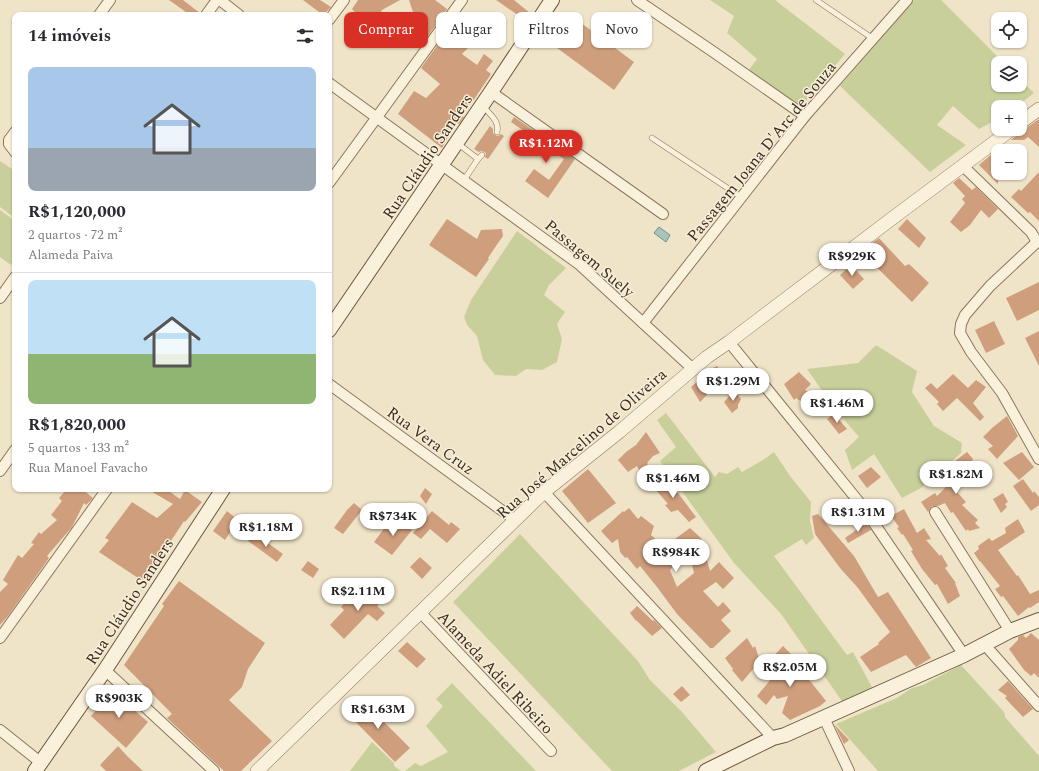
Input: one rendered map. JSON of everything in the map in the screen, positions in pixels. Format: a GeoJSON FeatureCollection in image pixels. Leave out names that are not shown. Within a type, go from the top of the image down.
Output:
{"type":"FeatureCollection","features":[{"type":"Feature","properties":{"kind":"main road","name":"Rua Cláudio Sanders"},"geometry":{"type":"LineString","coordinates":[[332,326],[552,0]]}},
{"type":"Feature","properties":{"kind":"main road","name":"Rua Cláudio Sanders"},"geometry":{"type":"LineString","coordinates":[[38,766],[105,670],[221,492]]}},
{"type":"Feature","properties":{"kind":"main road"},"geometry":{"type":"LineString","coordinates":[[709,770],[774,738],[785,735],[964,656],[1010,631],[1039,620]]}},
{"type":"Feature","properties":{"kind":"street"},"geometry":{"type":"LineString","coordinates":[[101,12],[110,0]]}},
{"type":"Feature","properties":{"kind":"street"},"geometry":{"type":"LineString","coordinates":[[208,12],[217,0]]}},
{"type":"Feature","properties":{"kind":"street"},"geometry":{"type":"LineString","coordinates":[[220,0],[236,12]]}},
{"type":"Feature","properties":{"kind":"street"},"geometry":{"type":"LineString","coordinates":[[332,16],[344,0]]}},
{"type":"Feature","properties":{"kind":"street"},"geometry":{"type":"LineString","coordinates":[[332,179],[462,0]]}},
{"type":"Feature","properties":{"kind":"street"},"geometry":{"type":"LineString","coordinates":[[637,0],[805,116]]}},
{"type":"Feature","properties":{"kind":"street","name":"Passagem Joana D'Arc de Souza"},"geometry":{"type":"LineString","coordinates":[[643,323],[805,116],[907,0]]}},
{"type":"Feature","properties":{"kind":"street","name":"Passagem Suely"},"geometry":{"type":"LineString","coordinates":[[332,85],[580,265],[693,369]]}},
{"type":"Feature","properties":{"kind":"street"},"geometry":{"type":"LineString","coordinates":[[491,92],[663,214]]}},
{"type":"Feature","properties":{"kind":"street"},"geometry":{"type":"LineString","coordinates":[[1027,118],[1039,109]]}},
{"type":"Feature","properties":{"kind":"street"},"geometry":{"type":"LineString","coordinates":[[12,136],[9,140],[9,144],[12,148]]}},
{"type":"Feature","properties":{"kind":"street","name":"Rua José Marcelino de Oliveira"},"geometry":{"type":"LineString","coordinates":[[256,771],[544,492],[619,432],[707,357],[1003,136]]}},
{"type":"Feature","properties":{"kind":"street"},"geometry":{"type":"LineString","coordinates":[[963,166],[1031,232],[1037,242],[990,286],[965,315],[961,324],[960,334],[971,352],[1002,393],[1039,459]]}},
{"type":"Feature","properties":{"kind":"street"},"geometry":{"type":"LineString","coordinates":[[0,298],[12,281]]}},
{"type":"Feature","properties":{"kind":"street"},"geometry":{"type":"LineString","coordinates":[[729,342],[863,507],[964,656]]}},
{"type":"Feature","properties":{"kind":"street","name":"Rua Vera Cruz"},"geometry":{"type":"LineString","coordinates":[[332,386],[515,520]]}},
{"type":"Feature","properties":{"kind":"street"},"geometry":{"type":"LineString","coordinates":[[0,471],[12,454]]}},
{"type":"Feature","properties":{"kind":"street"},"geometry":{"type":"LineString","coordinates":[[0,638],[105,492]]}},
{"type":"Feature","properties":{"kind":"street"},"geometry":{"type":"LineString","coordinates":[[544,492],[774,738]]}},
{"type":"Feature","properties":{"kind":"street"},"geometry":{"type":"LineString","coordinates":[[935,512],[1010,631]]}},
{"type":"Feature","properties":{"kind":"street","name":"Alameda Adiel Ribeiro"},"geometry":{"type":"LineString","coordinates":[[420,612],[551,751]]}},
{"type":"Feature","properties":{"kind":"street"},"geometry":{"type":"LineString","coordinates":[[985,645],[1039,706]]}},
{"type":"Feature","properties":{"kind":"street"},"geometry":{"type":"LineString","coordinates":[[105,670],[214,771]]}},
{"type":"Feature","properties":{"kind":"street"},"geometry":{"type":"LineString","coordinates":[[824,718],[849,771]]}},
{"type":"Feature","properties":{"kind":"street"},"geometry":{"type":"LineString","coordinates":[[0,730],[38,766]]}},
{"type":"Feature","properties":{"kind":"lane"},"geometry":{"type":"LineString","coordinates":[[816,0],[872,38]]}},
{"type":"Feature","properties":{"kind":"lane"},"geometry":{"type":"LineString","coordinates":[[482,105],[497,123],[497,132]]}},
{"type":"Feature","properties":{"kind":"lane"},"geometry":{"type":"LineString","coordinates":[[652,138],[741,197]]}},
{"type":"Feature","properties":{"kind":"lane"},"geometry":{"type":"LineString","coordinates":[[456,143],[480,157],[464,180]]}},
{"type":"Feature","properties":{"kind":"green space"},"geometry":{"type":"Polygon","coordinates":[[[710,0],[775,0],[845,54],[800,108],[749,70],[757,59],[727,33],[734,16],[710,0]]]}},
{"type":"Feature","properties":{"kind":"green space"},"geometry":{"type":"Polygon","coordinates":[[[914,0],[941,0],[997,56],[991,56],[991,92],[1027,92],[1027,86],[1034,93],[1025,100],[991,100],[991,123],[979,129],[953,106],[937,125],[966,145],[930,172],[840,86],[914,0]]]}},
{"type":"Feature","properties":{"kind":"green space"},"geometry":{"type":"Polygon","coordinates":[[[0,161],[12,169],[12,216],[0,207],[0,161]]]}},
{"type":"Feature","properties":{"kind":"green space"},"geometry":{"type":"Polygon","coordinates":[[[0,210],[12,219],[12,264],[11,265],[0,257],[0,210]]]}},
{"type":"Feature","properties":{"kind":"green space"},"geometry":{"type":"Polygon","coordinates":[[[517,231],[566,268],[549,285],[544,295],[565,312],[557,324],[562,339],[557,362],[542,370],[526,369],[516,376],[495,375],[483,360],[477,336],[467,325],[464,317],[471,300],[517,231]]]}},
{"type":"Feature","properties":{"kind":"green space"},"geometry":{"type":"Polygon","coordinates":[[[876,345],[917,371],[912,392],[934,426],[962,443],[961,453],[921,488],[902,498],[874,454],[852,470],[845,450],[859,437],[835,409],[807,369],[858,363],[876,345]]]}},
{"type":"Feature","properties":{"kind":"green space"},"geometry":{"type":"Polygon","coordinates":[[[666,413],[715,477],[719,472],[727,474],[738,467],[742,472],[774,452],[790,476],[811,502],[810,521],[814,538],[806,545],[802,539],[774,556],[847,655],[853,652],[874,691],[844,704],[781,614],[734,563],[660,461],[676,447],[657,420],[666,413]]]}},
{"type":"Feature","properties":{"kind":"green space"},"geometry":{"type":"Polygon","coordinates":[[[520,534],[638,661],[650,680],[682,712],[716,752],[679,771],[612,771],[453,602],[520,534]]]}},
{"type":"Feature","properties":{"kind":"green space"},"geometry":{"type":"Polygon","coordinates":[[[961,665],[1004,712],[1005,717],[1039,756],[1039,771],[878,771],[836,724],[897,698],[912,688],[923,685],[961,665]]]}},
{"type":"Feature","properties":{"kind":"green space"},"geometry":{"type":"Polygon","coordinates":[[[452,683],[536,771],[405,771],[415,763],[421,766],[448,752],[426,726],[443,706],[436,699],[452,683]]]}},
{"type":"Feature","properties":{"kind":"green space"},"geometry":{"type":"Polygon","coordinates":[[[372,742],[394,763],[394,766],[401,771],[350,771],[372,742]]]}},
{"type":"Feature","properties":{"kind":"water"},"geometry":{"type":"Polygon","coordinates":[[[659,227],[670,235],[666,242],[654,233],[659,227]]]}},
{"type":"Feature","properties":{"kind":"building"},"geometry":{"type":"Polygon","coordinates":[[[169,0],[183,0],[199,12],[186,12],[169,0]]]}},
{"type":"Feature","properties":{"kind":"building"},"geometry":{"type":"Polygon","coordinates":[[[303,0],[320,0],[331,7],[326,12],[319,12],[303,0]]]}},
{"type":"Feature","properties":{"kind":"building"},"geometry":{"type":"Polygon","coordinates":[[[358,0],[400,0],[381,12],[355,12],[352,9],[358,0]]]}},
{"type":"Feature","properties":{"kind":"building"},"geometry":{"type":"Polygon","coordinates":[[[409,0],[435,0],[447,9],[445,12],[436,12],[436,25],[428,36],[428,12],[413,12],[409,0]]]}},
{"type":"Feature","properties":{"kind":"building"},"geometry":{"type":"Polygon","coordinates":[[[496,0],[514,0],[529,12],[514,12],[496,0]]]}},
{"type":"Feature","properties":{"kind":"building"},"geometry":{"type":"Polygon","coordinates":[[[583,24],[591,30],[591,48],[615,48],[634,62],[614,90],[557,48],[583,48],[583,24]]]}},
{"type":"Feature","properties":{"kind":"building"},"geometry":{"type":"Polygon","coordinates":[[[436,47],[468,48],[462,54],[477,65],[484,54],[493,61],[486,70],[491,74],[473,101],[461,115],[464,117],[459,124],[456,123],[442,148],[398,114],[414,91],[426,98],[440,84],[421,68],[436,47]]]}},
{"type":"Feature","properties":{"kind":"building"},"geometry":{"type":"Polygon","coordinates":[[[514,117],[575,159],[548,198],[525,181],[534,169],[549,180],[564,159],[511,122],[514,117]]]}},
{"type":"Feature","properties":{"kind":"building"},"geometry":{"type":"Polygon","coordinates":[[[1039,119],[1039,147],[1028,137],[1024,140],[1011,140],[1016,136],[1027,136],[1027,128],[1039,119]]]}},
{"type":"Feature","properties":{"kind":"building"},"geometry":{"type":"Polygon","coordinates":[[[490,126],[495,135],[498,136],[501,134],[504,136],[488,159],[485,157],[485,152],[479,152],[474,149],[490,126]]]}},
{"type":"Feature","properties":{"kind":"building"},"geometry":{"type":"Polygon","coordinates":[[[991,155],[991,177],[979,165],[991,155]]]}},
{"type":"Feature","properties":{"kind":"building"},"geometry":{"type":"Polygon","coordinates":[[[1039,172],[1039,221],[1011,197],[1019,189],[1021,191],[1039,172]]]}},
{"type":"Feature","properties":{"kind":"building"},"geometry":{"type":"Polygon","coordinates":[[[959,178],[972,190],[976,187],[998,209],[989,218],[981,210],[970,225],[961,232],[950,222],[965,203],[962,199],[965,196],[953,183],[959,178]]]}},
{"type":"Feature","properties":{"kind":"building"},"geometry":{"type":"Polygon","coordinates":[[[447,219],[477,239],[481,230],[502,229],[503,236],[476,277],[429,245],[447,219]]]}},
{"type":"Feature","properties":{"kind":"building"},"geometry":{"type":"Polygon","coordinates":[[[907,219],[926,238],[919,248],[898,229],[907,219]]]}},
{"type":"Feature","properties":{"kind":"building"},"geometry":{"type":"Polygon","coordinates":[[[879,238],[905,266],[909,264],[929,283],[912,302],[861,252],[879,238]]]}},
{"type":"Feature","properties":{"kind":"building"},"geometry":{"type":"Polygon","coordinates":[[[851,265],[864,279],[853,289],[840,275],[851,265]]]}},
{"type":"Feature","properties":{"kind":"building"},"geometry":{"type":"Polygon","coordinates":[[[1039,282],[1039,310],[1017,321],[1006,298],[1039,282]]]}},
{"type":"Feature","properties":{"kind":"building"},"geometry":{"type":"Polygon","coordinates":[[[994,321],[1005,344],[986,353],[975,330],[994,321]]]}},
{"type":"Feature","properties":{"kind":"building"},"geometry":{"type":"Polygon","coordinates":[[[1039,331],[1039,366],[1025,338],[1039,331]]]}},
{"type":"Feature","properties":{"kind":"building"},"geometry":{"type":"Polygon","coordinates":[[[717,366],[722,374],[713,380],[703,373],[717,366]]]}},
{"type":"Feature","properties":{"kind":"building"},"geometry":{"type":"Polygon","coordinates":[[[799,372],[811,384],[805,390],[811,394],[802,402],[796,398],[794,400],[784,384],[799,372]]]}},
{"type":"Feature","properties":{"kind":"building"},"geometry":{"type":"Polygon","coordinates":[[[953,374],[968,388],[976,380],[986,387],[973,403],[984,417],[980,421],[957,398],[943,411],[937,404],[939,402],[925,388],[931,383],[937,389],[953,374]]]}},
{"type":"Feature","properties":{"kind":"building"},"geometry":{"type":"Polygon","coordinates":[[[698,381],[707,395],[700,402],[691,387],[698,381]]]}},
{"type":"Feature","properties":{"kind":"building"},"geometry":{"type":"Polygon","coordinates":[[[734,391],[741,399],[738,408],[732,413],[724,402],[734,391]]]}},
{"type":"Feature","properties":{"kind":"building"},"geometry":{"type":"Polygon","coordinates":[[[834,414],[847,429],[839,434],[827,419],[834,414]]]}},
{"type":"Feature","properties":{"kind":"building"},"geometry":{"type":"Polygon","coordinates":[[[1007,416],[1018,436],[997,459],[988,449],[993,446],[983,437],[1007,416]]]}},
{"type":"Feature","properties":{"kind":"building"},"geometry":{"type":"Polygon","coordinates":[[[646,432],[660,453],[653,456],[641,473],[637,466],[628,472],[618,460],[636,445],[646,432]]]}},
{"type":"Feature","properties":{"kind":"building"},"geometry":{"type":"Polygon","coordinates":[[[967,452],[973,459],[970,463],[977,471],[972,477],[970,476],[955,490],[966,502],[962,505],[978,520],[975,523],[980,528],[969,531],[968,529],[966,531],[945,503],[938,506],[932,506],[928,512],[921,502],[935,493],[937,496],[959,474],[956,470],[959,468],[955,461],[967,452]]]}},
{"type":"Feature","properties":{"kind":"building"},"geometry":{"type":"Polygon","coordinates":[[[1022,452],[1034,467],[1019,480],[1003,463],[1022,452]]]}},
{"type":"Feature","properties":{"kind":"building"},"geometry":{"type":"Polygon","coordinates":[[[871,467],[881,477],[867,488],[858,476],[871,467]]]}},
{"type":"Feature","properties":{"kind":"building"},"geometry":{"type":"Polygon","coordinates":[[[588,469],[616,503],[588,523],[562,491],[588,469]]]}},
{"type":"Feature","properties":{"kind":"building"},"geometry":{"type":"Polygon","coordinates":[[[660,476],[672,491],[675,489],[696,517],[689,522],[678,510],[671,512],[665,505],[668,504],[650,483],[660,476]]]}},
{"type":"Feature","properties":{"kind":"building"},"geometry":{"type":"Polygon","coordinates":[[[1023,479],[1033,493],[1034,491],[1039,497],[1039,505],[1031,511],[1013,486],[1023,479]]]}},
{"type":"Feature","properties":{"kind":"building"},"geometry":{"type":"Polygon","coordinates":[[[425,488],[432,494],[426,504],[420,496],[425,488]]]}},
{"type":"Feature","properties":{"kind":"building"},"geometry":{"type":"Polygon","coordinates":[[[64,492],[86,492],[93,498],[86,505],[84,503],[72,527],[47,556],[49,558],[0,625],[0,592],[8,584],[3,580],[18,555],[22,558],[34,544],[31,543],[39,532],[41,534],[57,520],[51,515],[62,501],[59,498],[64,492]]]}},
{"type":"Feature","properties":{"kind":"building"},"geometry":{"type":"Polygon","coordinates":[[[152,492],[170,492],[180,499],[184,492],[188,492],[202,502],[185,522],[184,521],[144,582],[99,552],[109,540],[105,538],[132,502],[157,518],[173,504],[152,492]]]}},
{"type":"Feature","properties":{"kind":"building"},"geometry":{"type":"Polygon","coordinates":[[[1003,493],[1008,502],[1005,504],[1007,507],[1001,513],[993,499],[1003,493]]]}},
{"type":"Feature","properties":{"kind":"building"},"geometry":{"type":"Polygon","coordinates":[[[354,503],[362,510],[343,534],[334,528],[354,503]]]}},
{"type":"Feature","properties":{"kind":"building"},"geometry":{"type":"Polygon","coordinates":[[[629,508],[638,519],[641,516],[654,526],[651,535],[664,547],[690,528],[701,538],[701,536],[703,557],[706,557],[710,571],[719,562],[734,578],[723,589],[716,582],[703,591],[718,607],[723,602],[731,611],[721,620],[731,631],[713,648],[710,648],[677,614],[640,566],[637,569],[627,557],[625,558],[620,552],[618,539],[612,543],[601,531],[623,511],[624,512],[629,508]],[[658,548],[674,565],[670,570],[677,587],[694,573],[692,565],[695,556],[658,548]]]}},
{"type":"Feature","properties":{"kind":"building"},"geometry":{"type":"Polygon","coordinates":[[[904,509],[917,533],[924,528],[931,539],[926,540],[940,556],[941,554],[948,566],[945,568],[956,583],[960,596],[948,604],[937,584],[935,585],[922,569],[911,551],[913,550],[903,534],[902,535],[897,528],[899,527],[891,516],[904,509]]]}},
{"type":"Feature","properties":{"kind":"building"},"geometry":{"type":"Polygon","coordinates":[[[227,511],[238,520],[225,540],[213,531],[227,511]]]}},
{"type":"Feature","properties":{"kind":"building"},"geometry":{"type":"Polygon","coordinates":[[[432,511],[449,525],[451,522],[460,529],[447,543],[430,529],[421,539],[413,533],[432,511]]]}},
{"type":"Feature","properties":{"kind":"building"},"geometry":{"type":"Polygon","coordinates":[[[818,514],[854,556],[878,597],[888,592],[931,658],[916,667],[906,655],[871,672],[860,657],[879,644],[878,643],[890,632],[858,588],[840,568],[815,534],[812,516],[818,514]]]}},
{"type":"Feature","properties":{"kind":"building"},"geometry":{"type":"Polygon","coordinates":[[[1018,519],[1025,532],[998,550],[1017,576],[1018,575],[1030,594],[1039,590],[1039,602],[1030,608],[1029,607],[1018,616],[1003,596],[1001,597],[995,589],[1000,586],[974,553],[979,549],[978,546],[989,538],[992,541],[1006,533],[1005,528],[1018,519]]]}},
{"type":"Feature","properties":{"kind":"building"},"geometry":{"type":"Polygon","coordinates":[[[399,520],[412,530],[392,555],[374,542],[389,522],[394,526],[399,520]]]}},
{"type":"Feature","properties":{"kind":"building"},"geometry":{"type":"Polygon","coordinates":[[[866,523],[871,530],[848,543],[845,538],[866,523]]]}},
{"type":"Feature","properties":{"kind":"building"},"geometry":{"type":"Polygon","coordinates":[[[254,533],[283,554],[277,562],[248,541],[254,533]]]}},
{"type":"Feature","properties":{"kind":"building"},"geometry":{"type":"Polygon","coordinates":[[[420,557],[432,568],[422,579],[410,567],[420,557]]]}},
{"type":"Feature","properties":{"kind":"building"},"geometry":{"type":"Polygon","coordinates":[[[308,561],[319,569],[313,578],[301,570],[308,561]]]}},
{"type":"Feature","properties":{"kind":"building"},"geometry":{"type":"Polygon","coordinates":[[[179,581],[265,643],[248,669],[242,687],[229,700],[272,741],[241,771],[224,771],[214,762],[167,718],[172,714],[124,665],[164,606],[162,604],[179,581]]]}},
{"type":"Feature","properties":{"kind":"building"},"geometry":{"type":"Polygon","coordinates":[[[369,586],[383,599],[377,606],[385,613],[377,621],[368,614],[344,639],[330,625],[344,610],[341,607],[355,592],[359,597],[369,586]]]}},
{"type":"Feature","properties":{"kind":"building"},"geometry":{"type":"Polygon","coordinates":[[[637,606],[662,628],[652,636],[630,613],[637,606]]]}},
{"type":"Feature","properties":{"kind":"building"},"geometry":{"type":"Polygon","coordinates":[[[1031,633],[1039,640],[1039,678],[1034,673],[1031,676],[1024,670],[1009,649],[1018,640],[1018,637],[1023,635],[1026,638],[1031,633]]]}},
{"type":"Feature","properties":{"kind":"building"},"geometry":{"type":"Polygon","coordinates":[[[747,638],[753,648],[755,646],[760,661],[742,682],[732,670],[733,669],[725,658],[747,638]]]}},
{"type":"Feature","properties":{"kind":"building"},"geometry":{"type":"Polygon","coordinates":[[[407,642],[426,659],[417,668],[398,651],[407,642]]]}},
{"type":"Feature","properties":{"kind":"building"},"geometry":{"type":"Polygon","coordinates":[[[783,646],[793,656],[776,672],[789,681],[801,673],[811,682],[826,701],[820,706],[790,720],[782,713],[788,696],[777,699],[774,695],[766,705],[757,696],[771,679],[761,669],[783,646]]]}},
{"type":"Feature","properties":{"kind":"building"},"geometry":{"type":"Polygon","coordinates":[[[1008,681],[1033,709],[1023,717],[1005,698],[1007,696],[998,690],[1008,681]]]}},
{"type":"Feature","properties":{"kind":"building"},"geometry":{"type":"Polygon","coordinates":[[[682,686],[690,695],[681,702],[673,694],[682,686]]]}},
{"type":"Feature","properties":{"kind":"building"},"geometry":{"type":"Polygon","coordinates":[[[112,691],[148,722],[126,748],[91,716],[112,691]]]}},
{"type":"Feature","properties":{"kind":"building"},"geometry":{"type":"Polygon","coordinates":[[[360,698],[410,748],[395,762],[346,712],[360,698]]]}},
{"type":"Feature","properties":{"kind":"building"},"geometry":{"type":"Polygon","coordinates":[[[834,724],[849,740],[844,744],[834,724]]]}},
{"type":"Feature","properties":{"kind":"building"},"geometry":{"type":"Polygon","coordinates":[[[118,746],[143,771],[106,771],[100,765],[118,746]]]}}]}
